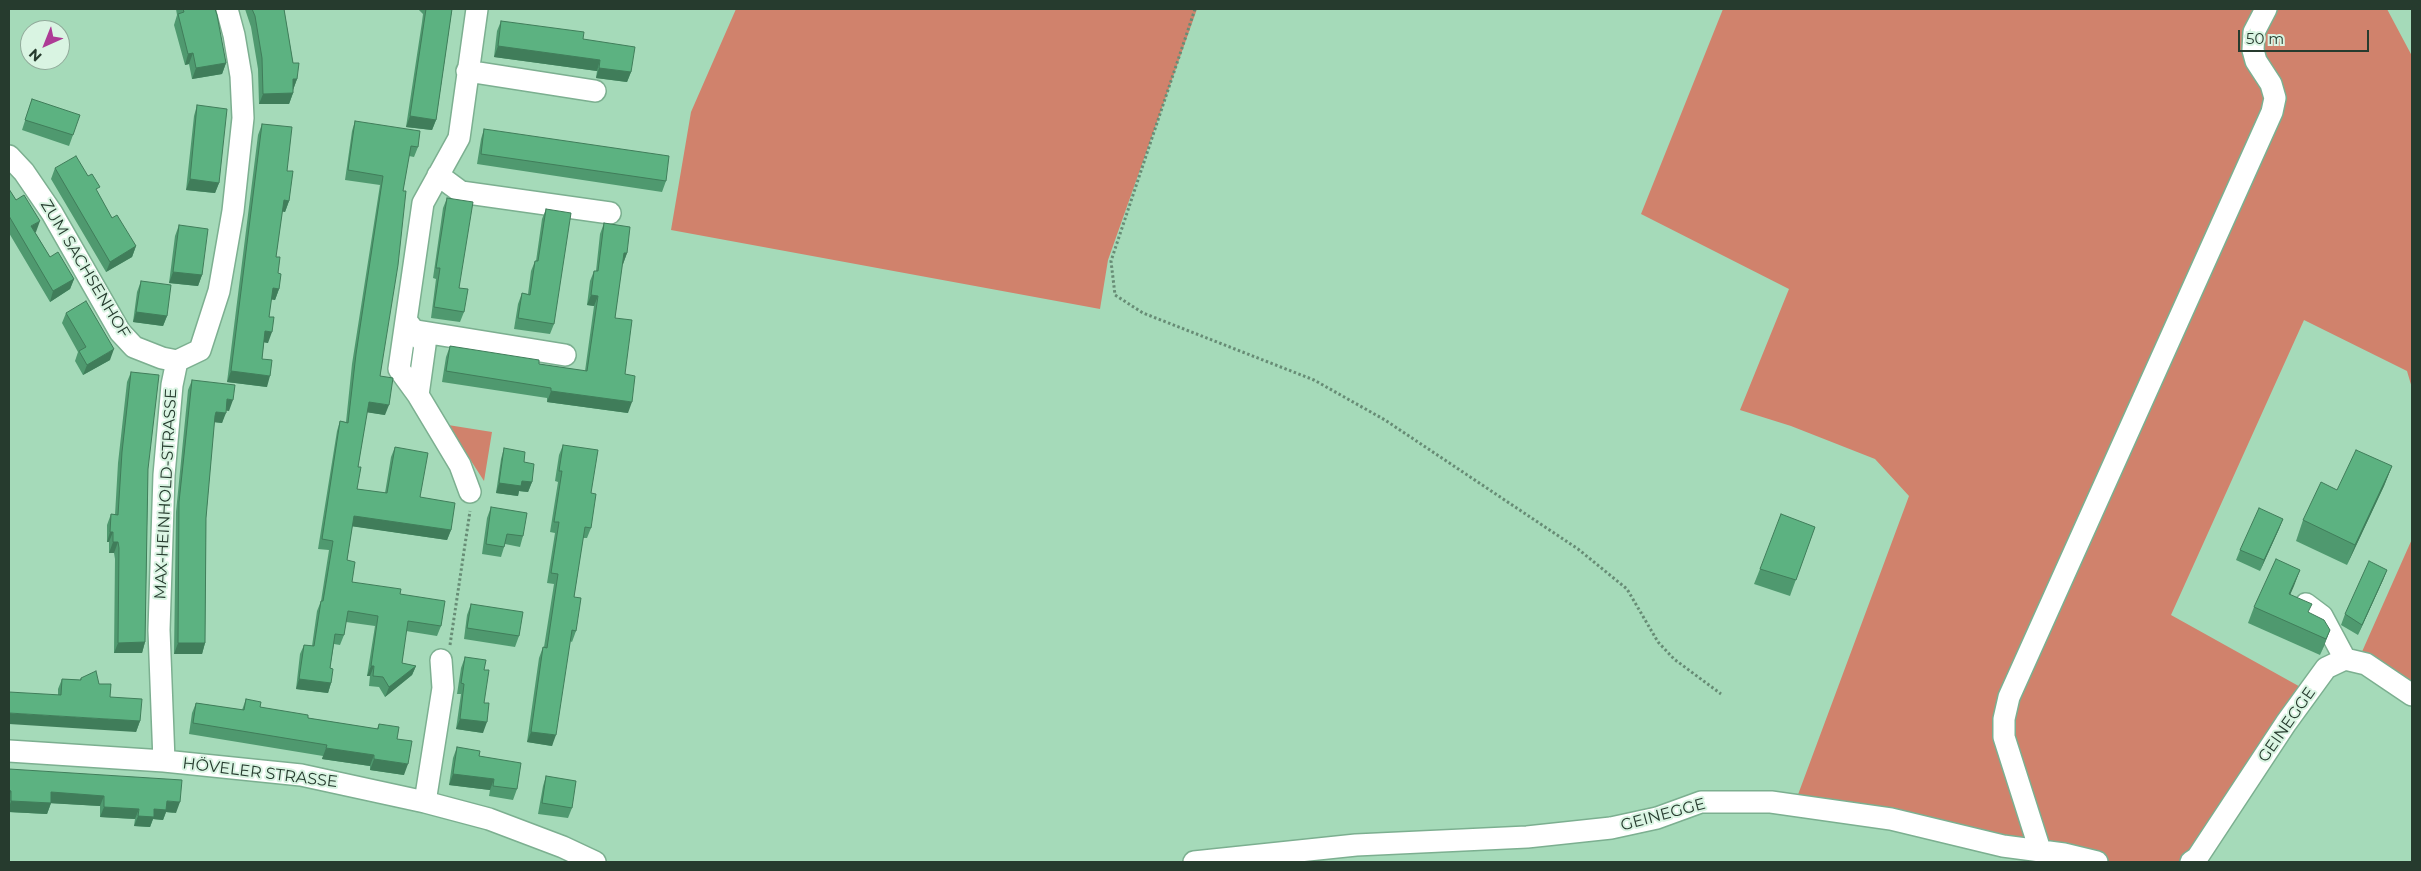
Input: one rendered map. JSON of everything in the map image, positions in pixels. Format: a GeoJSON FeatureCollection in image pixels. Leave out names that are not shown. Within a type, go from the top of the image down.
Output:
{"type":"FeatureCollection","features":[{"type":"Feature","properties":{"kind":"street"},"geometry":{"type":"LineString","coordinates":[[177,361],[200,350],[219,291],[233,211],[243,118],[241,76],[234,35],[226,9]]}},
{"type":"Feature","properties":{"kind":"street"},"geometry":{"type":"LineString","coordinates":[[470,492],[460,465],[418,395],[399,370],[412,326],[423,204],[460,138],[467,71],[477,9]]}},
{"type":"Feature","properties":{"kind":"street"},"geometry":{"type":"LineString","coordinates":[[2040,850],[2004,737],[2004,719],[2009,697],[2272,112],[2275,98],[2271,84],[2256,61],[2253,50],[2254,32],[2266,9]]}},
{"type":"Feature","properties":{"kind":"street"},"geometry":{"type":"LineString","coordinates":[[467,71],[595,91]]}},
{"type":"Feature","properties":{"kind":"street","name":"ZUM SACHSENHOF"},"geometry":{"type":"LineString","coordinates":[[9,156],[24,172],[52,213],[120,332],[134,347],[177,361]]}},
{"type":"Feature","properties":{"kind":"street"},"geometry":{"type":"LineString","coordinates":[[438,175],[462,192],[610,213]]}},
{"type":"Feature","properties":{"kind":"street"},"geometry":{"type":"LineString","coordinates":[[412,326],[565,355]]}},
{"type":"Feature","properties":{"kind":"street","name":"MAX-HEINHOLD-STRASSE"},"geometry":{"type":"LineString","coordinates":[[164,761],[159,630],[162,515],[172,385],[177,361]]}},
{"type":"Feature","properties":{"kind":"street"},"geometry":{"type":"LineString","coordinates":[[2306,604],[2322,616],[2346,659],[2366,664],[2412,695]]}},
{"type":"Feature","properties":{"kind":"street"},"geometry":{"type":"LineString","coordinates":[[425,802],[443,688],[445,653]]}},
{"type":"Feature","properties":{"kind":"street","name":"GEINEGGE"},"geometry":{"type":"LineString","coordinates":[[2191,862],[2197,858],[2326,668],[2346,659]]}},
{"type":"Feature","properties":{"kind":"street","name":"HÖVELER STRASSE"},"geometry":{"type":"LineString","coordinates":[[9,751],[164,761],[301,775],[425,802],[489,819],[563,847],[595,862]]}},
{"type":"Feature","properties":{"kind":"street","name":"GEINEGGE"},"geometry":{"type":"LineString","coordinates":[[1194,862],[1356,845],[1527,837],[1611,828],[1657,818],[1701,802],[1771,802],[1891,819],[2003,846],[2040,850],[2097,862]]}},
{"type":"Feature","properties":{"kind":"street"},"geometry":{"type":"LineString","coordinates":[[2003,846],[2027,814]]}},
{"type":"Feature","properties":{"kind":"path"},"geometry":{"type":"LineString","coordinates":[[1195,9],[1110,261],[1115,295],[1143,313],[1314,380],[1393,426],[1578,549],[1620,583],[1627,589],[1664,648],[1674,660],[1721,694]]}},
{"type":"Feature","properties":{"kind":"path"},"geometry":{"type":"LineString","coordinates":[[445,653],[470,492]]}},
{"type":"Feature","properties":{"kind":"shaded area"},"geometry":{"type":"Polygon","coordinates":[[[736,9],[1197,9],[1108,260],[1100,309],[671,230],[691,112],[736,9]]]}},
{"type":"Feature","properties":{"kind":"shaded area"},"geometry":{"type":"Polygon","coordinates":[[[1723,9],[2387,9],[2412,56],[2412,388],[2407,371],[2304,320],[2171,615],[2304,689],[2183,862],[2114,862],[2053,848],[1796,800],[1909,496],[1875,459],[1791,426],[1740,410],[1789,289],[1641,214],[1723,9]]]}},
{"type":"Feature","properties":{"kind":"shaded area"},"geometry":{"type":"Polygon","coordinates":[[[448,425],[492,432],[484,481],[448,425]]]}},
{"type":"Feature","properties":{"kind":"shaded area"},"geometry":{"type":"Polygon","coordinates":[[[2412,539],[2412,688],[2361,654],[2412,539]]]}},
{"type":"Feature","properties":{"kind":"building"},"geometry":{"type":"Polygon","coordinates":[[[183,9],[215,9],[226,63],[196,68],[193,53],[188,54],[178,14],[184,12],[183,9]]]}},
{"type":"Feature","properties":{"kind":"building"},"geometry":{"type":"Polygon","coordinates":[[[252,9],[284,9],[293,63],[299,63],[297,79],[293,79],[293,93],[263,94],[262,58],[255,16],[252,9]]]}},
{"type":"Feature","properties":{"kind":"building"},"geometry":{"type":"Polygon","coordinates":[[[426,9],[452,9],[436,120],[410,116],[426,9]]]}},
{"type":"Feature","properties":{"kind":"building"},"geometry":{"type":"Polygon","coordinates":[[[501,21],[584,32],[583,39],[635,47],[631,72],[599,68],[600,60],[498,46],[501,21]]]}},
{"type":"Feature","properties":{"kind":"building"},"geometry":{"type":"Polygon","coordinates":[[[32,99],[80,115],[73,135],[25,120],[32,99]]]}},
{"type":"Feature","properties":{"kind":"building"},"geometry":{"type":"Polygon","coordinates":[[[197,105],[227,109],[219,183],[190,179],[197,105]]]}},
{"type":"Feature","properties":{"kind":"building"},"geometry":{"type":"Polygon","coordinates":[[[355,121],[420,131],[418,147],[411,146],[403,191],[406,191],[398,265],[380,376],[393,378],[389,405],[369,402],[358,467],[361,467],[357,489],[387,493],[395,447],[428,453],[420,497],[455,503],[451,530],[354,516],[347,560],[355,562],[352,582],[401,589],[400,594],[445,601],[441,626],[408,621],[402,663],[416,666],[389,687],[383,677],[373,676],[374,666],[371,666],[378,616],[348,611],[344,635],[335,634],[330,668],[333,669],[331,683],[299,679],[304,645],[314,646],[321,601],[323,601],[333,541],[322,539],[340,421],[348,423],[356,354],[383,176],[348,170],[355,121]]]}},
{"type":"Feature","properties":{"kind":"building"},"geometry":{"type":"Polygon","coordinates":[[[262,124],[292,127],[287,171],[293,171],[289,201],[284,200],[276,257],[280,257],[278,273],[281,274],[279,289],[273,288],[269,317],[274,317],[272,332],[265,331],[262,359],[272,360],[270,376],[231,371],[262,124]]]}},
{"type":"Feature","properties":{"kind":"building"},"geometry":{"type":"Polygon","coordinates":[[[484,129],[669,156],[666,181],[481,154],[484,129]]]}},
{"type":"Feature","properties":{"kind":"building"},"geometry":{"type":"Polygon","coordinates":[[[76,156],[88,176],[92,174],[100,187],[96,189],[112,218],[117,215],[136,246],[110,262],[55,168],[76,156]]]}},
{"type":"Feature","properties":{"kind":"building"},"geometry":{"type":"Polygon","coordinates":[[[9,189],[16,200],[24,195],[40,221],[31,226],[50,257],[58,252],[74,279],[53,291],[9,216],[9,189]]]}},
{"type":"Feature","properties":{"kind":"building"},"geometry":{"type":"Polygon","coordinates":[[[447,198],[473,202],[459,288],[468,289],[464,312],[434,307],[440,268],[436,268],[447,198]]]}},
{"type":"Feature","properties":{"kind":"building"},"geometry":{"type":"Polygon","coordinates":[[[546,209],[571,213],[554,324],[518,318],[522,293],[530,295],[535,261],[538,261],[546,209]]]}},
{"type":"Feature","properties":{"kind":"building"},"geometry":{"type":"Polygon","coordinates":[[[604,223],[630,227],[627,253],[624,253],[615,318],[632,320],[625,374],[635,376],[632,402],[551,391],[551,388],[446,371],[450,346],[539,360],[539,364],[587,371],[598,296],[591,295],[594,271],[598,271],[604,223]]]}},
{"type":"Feature","properties":{"kind":"building"},"geometry":{"type":"Polygon","coordinates":[[[179,225],[208,229],[202,275],[173,272],[179,225]]]}},
{"type":"Feature","properties":{"kind":"building"},"geometry":{"type":"Polygon","coordinates":[[[141,281],[171,285],[167,316],[136,312],[141,281]]]}},
{"type":"Feature","properties":{"kind":"building"},"geometry":{"type":"Polygon","coordinates":[[[86,301],[114,349],[87,365],[79,351],[86,347],[66,313],[86,301]]]}},
{"type":"Feature","properties":{"kind":"building"},"geometry":{"type":"Polygon","coordinates":[[[131,372],[159,375],[148,469],[145,642],[118,643],[119,548],[118,542],[113,542],[113,532],[110,532],[111,514],[118,515],[122,452],[131,372]]]}},
{"type":"Feature","properties":{"kind":"building"},"geometry":{"type":"Polygon","coordinates":[[[192,380],[235,385],[233,400],[227,399],[226,413],[216,412],[215,416],[206,518],[205,643],[178,643],[179,502],[192,380]]]}},
{"type":"Feature","properties":{"kind":"building"},"geometry":{"type":"Polygon","coordinates":[[[563,445],[598,450],[591,493],[596,494],[591,528],[585,527],[574,597],[581,598],[576,631],[572,630],[556,735],[531,732],[543,647],[547,648],[558,574],[551,573],[559,522],[554,522],[562,471],[559,471],[563,445]]]}},
{"type":"Feature","properties":{"kind":"building"},"geometry":{"type":"Polygon","coordinates":[[[504,448],[525,452],[524,462],[534,464],[532,482],[522,481],[521,486],[499,483],[504,448]]]}},
{"type":"Feature","properties":{"kind":"building"},"geometry":{"type":"Polygon","coordinates":[[[2356,450],[2392,466],[2355,545],[2303,520],[2321,482],[2337,490],[2356,450]]]}},
{"type":"Feature","properties":{"kind":"building"},"geometry":{"type":"Polygon","coordinates":[[[491,507],[527,513],[523,536],[507,534],[504,547],[486,544],[491,507]]]}},
{"type":"Feature","properties":{"kind":"building"},"geometry":{"type":"Polygon","coordinates":[[[2259,508],[2283,519],[2264,560],[2240,550],[2259,508]]]}},
{"type":"Feature","properties":{"kind":"building"},"geometry":{"type":"Polygon","coordinates":[[[1781,514],[1815,527],[1796,580],[1760,569],[1781,514]]]}},
{"type":"Feature","properties":{"kind":"building"},"geometry":{"type":"Polygon","coordinates":[[[2276,559],[2300,570],[2289,594],[2312,604],[2308,612],[2324,620],[2330,630],[2326,639],[2254,607],[2276,559]]]}},
{"type":"Feature","properties":{"kind":"building"},"geometry":{"type":"Polygon","coordinates":[[[2369,561],[2387,570],[2362,625],[2345,614],[2369,561]]]}},
{"type":"Feature","properties":{"kind":"building"},"geometry":{"type":"Polygon","coordinates":[[[471,604],[523,612],[519,636],[467,628],[471,604]]]}},
{"type":"Feature","properties":{"kind":"building"},"geometry":{"type":"Polygon","coordinates":[[[465,657],[486,660],[484,670],[489,670],[484,703],[489,703],[487,722],[460,719],[464,684],[461,683],[465,657]]]}},
{"type":"Feature","properties":{"kind":"building"},"geometry":{"type":"Polygon","coordinates":[[[96,671],[99,684],[111,684],[110,697],[142,699],[140,721],[9,713],[9,692],[61,695],[62,679],[81,680],[81,678],[96,671]]]}},
{"type":"Feature","properties":{"kind":"building"},"geometry":{"type":"Polygon","coordinates":[[[246,699],[261,702],[260,707],[308,715],[308,718],[378,729],[379,724],[399,727],[397,739],[412,741],[408,764],[374,759],[374,755],[326,748],[327,745],[193,723],[196,703],[244,710],[246,699]]]}},
{"type":"Feature","properties":{"kind":"building"},"geometry":{"type":"Polygon","coordinates":[[[457,747],[480,751],[479,756],[521,763],[517,789],[493,786],[494,779],[453,774],[457,747]]]}},
{"type":"Feature","properties":{"kind":"building"},"geometry":{"type":"Polygon","coordinates":[[[9,769],[182,780],[180,802],[167,801],[166,810],[154,809],[154,817],[138,816],[139,809],[104,807],[104,796],[51,792],[51,803],[11,801],[9,769]]]}},
{"type":"Feature","properties":{"kind":"building"},"geometry":{"type":"Polygon","coordinates":[[[546,776],[576,781],[572,808],[542,803],[546,776]]]}}]}
